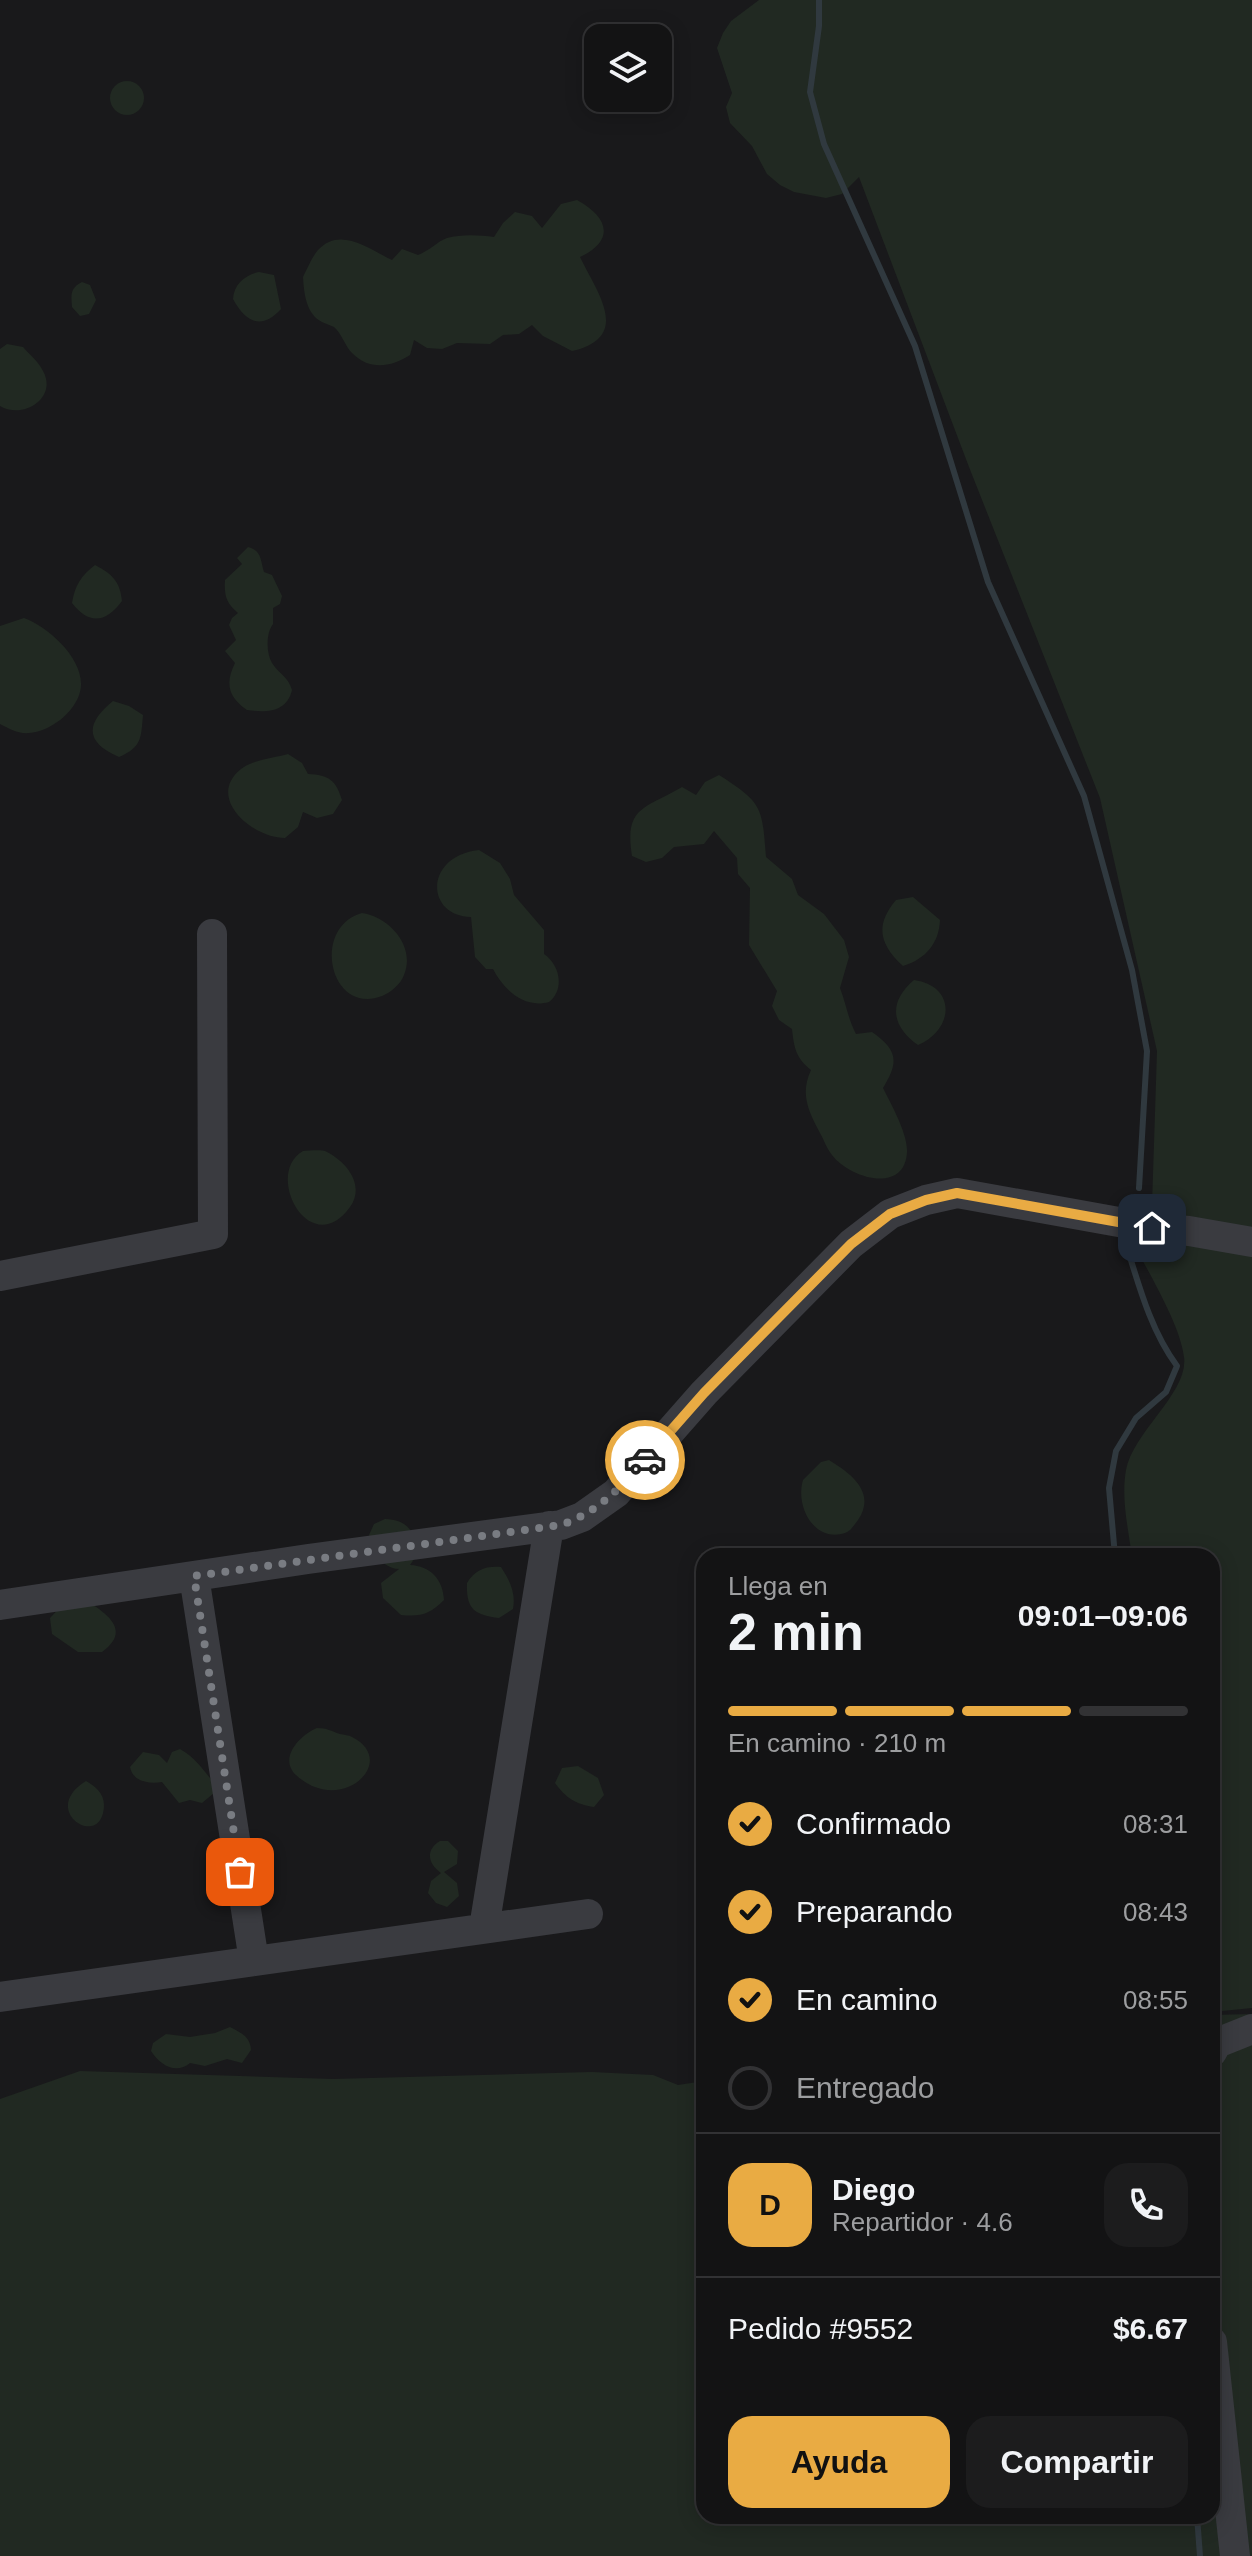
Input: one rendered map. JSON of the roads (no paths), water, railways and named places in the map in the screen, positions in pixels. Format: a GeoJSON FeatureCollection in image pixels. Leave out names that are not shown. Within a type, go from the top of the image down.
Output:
{"type":"FeatureCollection","features":[{"type":"Feature","properties":{"kind":"lane"},"geometry":{"type":"LineString","coordinates":[[0,1276],[213,1234],[212,934]]}},
{"type":"Feature","properties":{"kind":"lane"},"geometry":{"type":"LineString","coordinates":[[0,1605],[549,1526],[582,1517],[616,1493],[704,1393],[851,1244],[890,1214],[926,1200],[957,1193],[1152,1228],[1252,1242]]}},
{"type":"Feature","properties":{"kind":"lane"},"geometry":{"type":"LineString","coordinates":[[484,1928],[549,1526]]}},
{"type":"Feature","properties":{"kind":"lane"},"geometry":{"type":"LineString","coordinates":[[194,1576],[254,1961]]}},
{"type":"Feature","properties":{"kind":"lane"},"geometry":{"type":"LineString","coordinates":[[0,1997],[588,1914]]}},
{"type":"Feature","properties":{"kind":"lane"},"geometry":{"type":"LineString","coordinates":[[1220,2042],[1252,2029]]}},
{"type":"Feature","properties":{"kind":"lane"},"geometry":{"type":"LineString","coordinates":[[1220,2416],[1235,2556]]}},
{"type":"Feature","properties":{"kind":"waterway"},"geometry":{"type":"LineString","coordinates":[[819,0],[819,26],[810,92],[824,144],[915,346],[988,582],[1084,796],[1132,970],[1147,1051],[1139,1188]]}},
{"type":"Feature","properties":{"kind":"waterway"},"geometry":{"type":"LineString","coordinates":[[1114,1548],[1109,1488],[1116,1451],[1136,1418],[1166,1392],[1177,1366],[1153,1323],[1126,1244]]}},
{"type":"Feature","properties":{"kind":"waterway"},"geometry":{"type":"LineString","coordinates":[[1198,2524],[1200,2556]]}}]}
